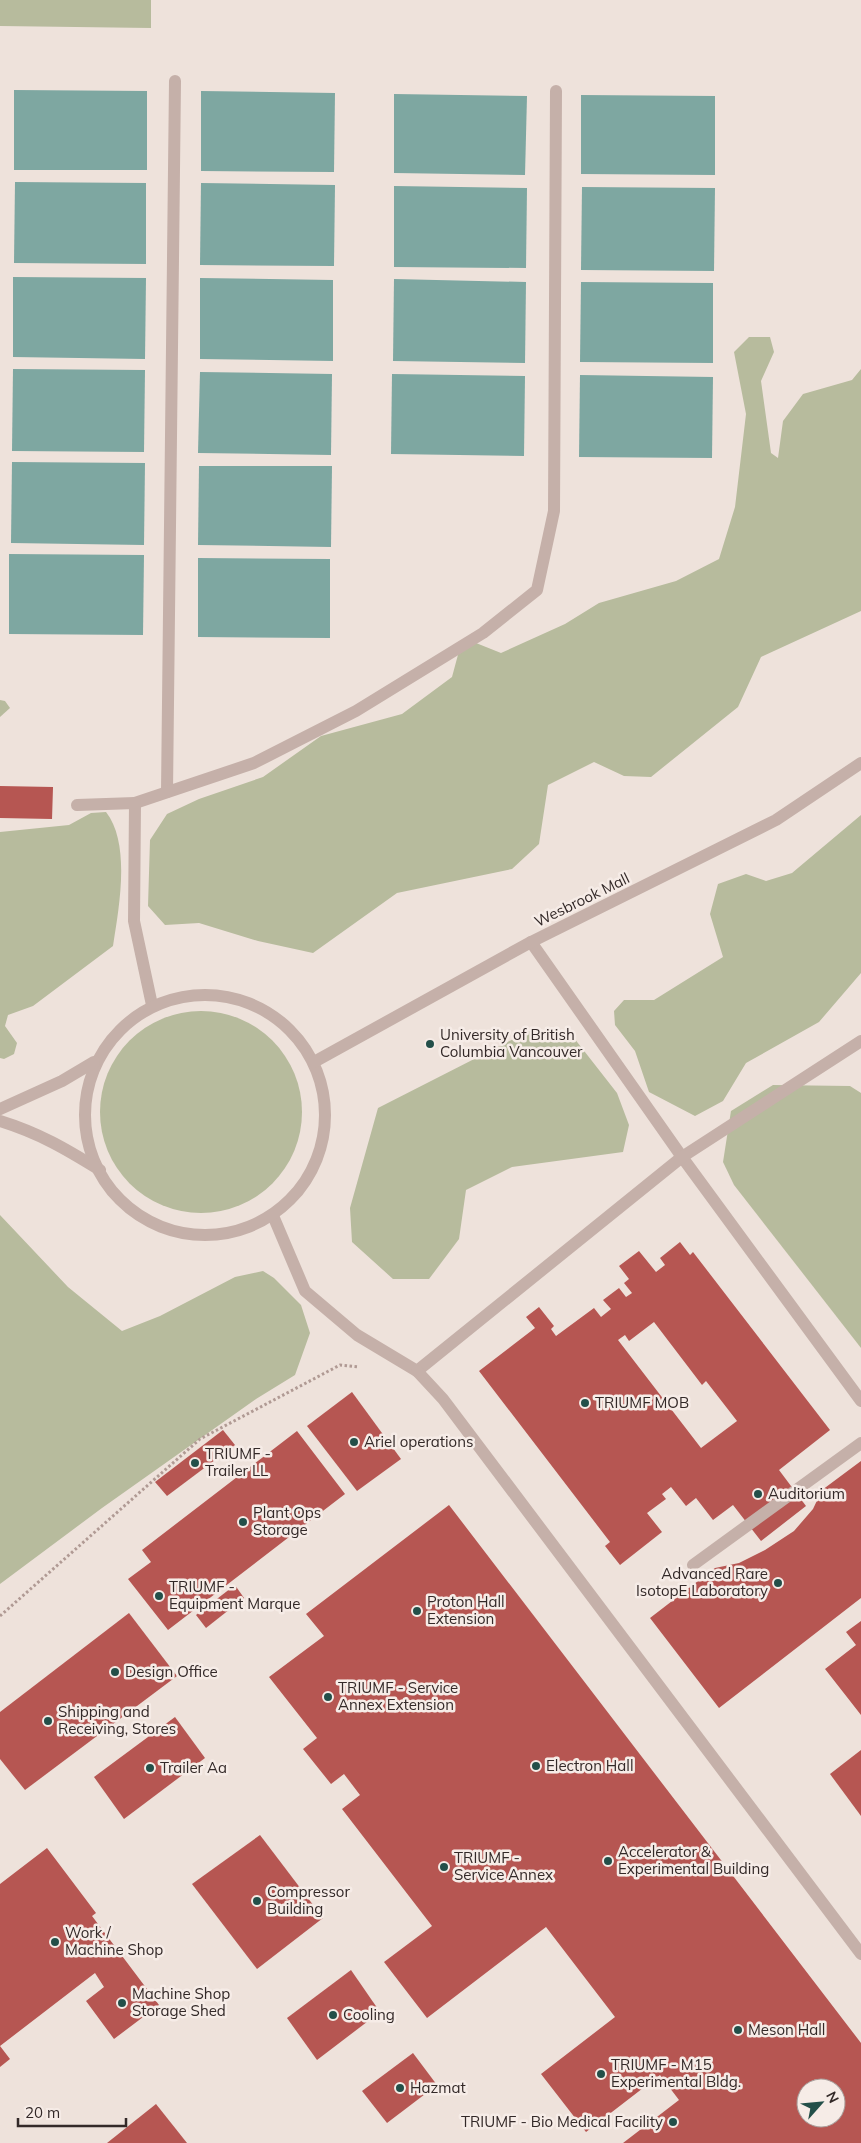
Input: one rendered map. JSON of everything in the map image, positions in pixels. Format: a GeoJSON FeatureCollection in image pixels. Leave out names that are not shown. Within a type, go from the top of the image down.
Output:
{"type":"FeatureCollection","features":[{"type":"Feature","properties":{"kind":"street"},"geometry":{"type":"LineString","coordinates":[[167,792],[175,81]]}},
{"type":"Feature","properties":{"kind":"street"},"geometry":{"type":"LineString","coordinates":[[77,805],[136,803],[254,763],[356,711],[483,633],[537,590],[554,511],[556,92]]}},
{"type":"Feature","properties":{"kind":"street","name":"Wesbrook Mall"},"geometry":{"type":"LineString","coordinates":[[314,1062],[531,942],[776,820],[861,763]]}},
{"type":"Feature","properties":{"kind":"street"},"geometry":{"type":"LineString","coordinates":[[136,803],[134,921],[152,1005]]}},
{"type":"Feature","properties":{"kind":"street"},"geometry":{"type":"LineString","coordinates":[[531,942],[682,1157],[861,1401]]}},
{"type":"Feature","properties":{"kind":"street"},"geometry":{"type":"LineString","coordinates":[[183,994],[214,994],[258,1008],[296,1036],[314,1062],[326,1111],[321,1152],[304,1189],[274,1218],[241,1231],[209,1236],[172,1232],[142,1217],[117,1196],[100,1170],[87,1121],[87,1104],[94,1062],[110,1037],[136,1014],[152,1005],[183,994]]}},
{"type":"Feature","properties":{"kind":"street"},"geometry":{"type":"LineString","coordinates":[[417,1371],[682,1157],[861,1041]]}},
{"type":"Feature","properties":{"kind":"street"},"geometry":{"type":"LineString","coordinates":[[0,1109],[62,1082],[94,1062]]}},
{"type":"Feature","properties":{"kind":"street"},"geometry":{"type":"LineString","coordinates":[[0,1120],[24,1128],[59,1144],[100,1170]]}},
{"type":"Feature","properties":{"kind":"street"},"geometry":{"type":"LineString","coordinates":[[274,1218],[305,1291],[357,1335],[417,1371],[443,1399],[861,1954]]}},
{"type":"Feature","properties":{"kind":"street"},"geometry":{"type":"LineString","coordinates":[[694,1565],[861,1443]]}},
{"type":"Feature","properties":{"kind":"path"},"geometry":{"type":"LineString","coordinates":[[0,1616],[200,1439],[340,1365],[369,1368]]}},
{"type":"Feature","properties":{"kind":"green space"},"geometry":{"type":"Polygon","coordinates":[[[0,0],[151,0],[151,28],[0,26],[0,0]]]}},
{"type":"Feature","properties":{"kind":"green space"},"geometry":{"type":"Polygon","coordinates":[[[749,337],[770,337],[774,352],[761,381],[771,453],[778,458],[783,421],[803,394],[852,380],[861,369],[861,611],[761,657],[738,707],[651,777],[624,776],[594,762],[548,785],[539,844],[512,869],[397,893],[313,953],[258,941],[199,923],[165,925],[148,906],[150,840],[167,814],[199,799],[263,777],[321,736],[402,714],[452,677],[459,651],[476,643],[501,653],[565,624],[599,603],[676,581],[719,559],[735,507],[746,414],[734,352],[749,337]]]}},
{"type":"Feature","properties":{"kind":"green space"},"geometry":{"type":"Polygon","coordinates":[[[0,700],[5,701],[10,708],[0,717],[0,700]]]}},
{"type":"Feature","properties":{"kind":"green space"},"geometry":{"type":"Polygon","coordinates":[[[106,812],[114,825],[121,858],[120,895],[113,946],[33,1006],[8,1015],[5,1026],[17,1043],[14,1054],[4,1059],[0,1058],[0,832],[69,825],[91,813],[106,812]]]}},
{"type":"Feature","properties":{"kind":"green space"},"geometry":{"type":"Polygon","coordinates":[[[861,815],[861,973],[819,1022],[746,1063],[723,1101],[695,1116],[649,1092],[635,1051],[615,1025],[614,1011],[624,1000],[654,1000],[723,957],[710,914],[718,884],[746,874],[766,881],[792,873],[861,815]]]}},
{"type":"Feature","properties":{"kind":"green space"},"geometry":{"type":"Polygon","coordinates":[[[201,1011],[221,1013],[248,1023],[265,1034],[279,1048],[294,1074],[300,1092],[302,1112],[300,1132],[290,1159],[279,1176],[265,1190],[239,1205],[221,1211],[201,1213],[181,1211],[154,1201],[137,1190],[123,1176],[108,1150],[102,1132],[100,1112],[102,1092],[112,1065],[123,1048],[137,1034],[163,1019],[181,1013],[201,1011]]]}},
{"type":"Feature","properties":{"kind":"green space"},"geometry":{"type":"Polygon","coordinates":[[[529,1031],[574,1038],[617,1093],[629,1125],[623,1152],[512,1167],[466,1190],[459,1239],[429,1279],[393,1279],[352,1242],[350,1208],[378,1108],[529,1031]]]}},
{"type":"Feature","properties":{"kind":"green space"},"geometry":{"type":"Polygon","coordinates":[[[773,1085],[850,1086],[861,1093],[861,1348],[734,1185],[723,1162],[731,1111],[773,1085]]]}},
{"type":"Feature","properties":{"kind":"green space"},"geometry":{"type":"Polygon","coordinates":[[[0,1215],[68,1287],[122,1331],[160,1316],[235,1277],[263,1271],[274,1278],[301,1305],[310,1333],[295,1375],[256,1399],[102,1508],[0,1584],[0,1215]]]}},
{"type":"Feature","properties":{"kind":"water"},"geometry":{"type":"Polygon","coordinates":[[[14,90],[147,91],[147,170],[14,170],[14,90]]]}},
{"type":"Feature","properties":{"kind":"water"},"geometry":{"type":"Polygon","coordinates":[[[201,91],[335,93],[334,172],[201,171],[201,91]]]}},
{"type":"Feature","properties":{"kind":"water"},"geometry":{"type":"Polygon","coordinates":[[[394,94],[527,96],[525,175],[394,173],[394,94]]]}},
{"type":"Feature","properties":{"kind":"water"},"geometry":{"type":"Polygon","coordinates":[[[581,95],[715,96],[715,175],[581,174],[581,95]]]}},
{"type":"Feature","properties":{"kind":"water"},"geometry":{"type":"Polygon","coordinates":[[[15,182],[146,183],[146,264],[14,263],[15,182]]]}},
{"type":"Feature","properties":{"kind":"water"},"geometry":{"type":"Polygon","coordinates":[[[201,183],[335,185],[334,266],[200,265],[201,183]]]}},
{"type":"Feature","properties":{"kind":"water"},"geometry":{"type":"Polygon","coordinates":[[[394,186],[527,188],[526,268],[394,267],[394,186]]]}},
{"type":"Feature","properties":{"kind":"water"},"geometry":{"type":"Polygon","coordinates":[[[582,187],[715,188],[714,271],[581,270],[582,187]]]}},
{"type":"Feature","properties":{"kind":"water"},"geometry":{"type":"Polygon","coordinates":[[[13,277],[146,278],[145,359],[13,357],[13,277]]]}},
{"type":"Feature","properties":{"kind":"water"},"geometry":{"type":"Polygon","coordinates":[[[200,278],[333,280],[333,361],[200,359],[200,278]]]}},
{"type":"Feature","properties":{"kind":"water"},"geometry":{"type":"Polygon","coordinates":[[[394,279],[526,282],[525,363],[393,361],[394,279]]]}},
{"type":"Feature","properties":{"kind":"water"},"geometry":{"type":"Polygon","coordinates":[[[581,282],[713,283],[713,363],[580,362],[581,282]]]}},
{"type":"Feature","properties":{"kind":"water"},"geometry":{"type":"Polygon","coordinates":[[[13,369],[145,370],[144,452],[12,451],[13,369]]]}},
{"type":"Feature","properties":{"kind":"water"},"geometry":{"type":"Polygon","coordinates":[[[200,372],[332,374],[331,455],[198,453],[200,372]]]}},
{"type":"Feature","properties":{"kind":"water"},"geometry":{"type":"Polygon","coordinates":[[[392,374],[525,376],[524,456],[391,454],[392,374]]]}},
{"type":"Feature","properties":{"kind":"water"},"geometry":{"type":"Polygon","coordinates":[[[580,375],[713,377],[712,458],[579,457],[580,375]]]}},
{"type":"Feature","properties":{"kind":"water"},"geometry":{"type":"Polygon","coordinates":[[[12,462],[145,463],[144,545],[11,543],[12,462]]]}},
{"type":"Feature","properties":{"kind":"water"},"geometry":{"type":"Polygon","coordinates":[[[199,466],[332,466],[331,547],[198,545],[199,466]]]}},
{"type":"Feature","properties":{"kind":"water"},"geometry":{"type":"Polygon","coordinates":[[[9,554],[144,555],[143,635],[9,634],[9,554]]]}},
{"type":"Feature","properties":{"kind":"water"},"geometry":{"type":"Polygon","coordinates":[[[198,558],[330,559],[330,638],[198,637],[198,558]]]}},
{"type":"Feature","properties":{"kind":"building"},"geometry":{"type":"Polygon","coordinates":[[[0,786],[53,787],[52,819],[0,818],[0,786]]]}},
{"type":"Feature","properties":{"kind":"building","name":"TRIUMF MOB"},"geometry":{"type":"Polygon","coordinates":[[[680,1242],[690,1255],[693,1252],[830,1430],[779,1470],[806,1506],[761,1541],[733,1505],[713,1520],[696,1498],[686,1506],[671,1487],[662,1494],[666,1499],[647,1513],[662,1532],[620,1565],[605,1546],[610,1542],[479,1371],[535,1328],[526,1317],[539,1307],[554,1326],[551,1329],[556,1336],[594,1308],[601,1317],[611,1309],[603,1300],[619,1288],[626,1297],[632,1293],[624,1283],[629,1279],[619,1266],[639,1251],[656,1272],[665,1265],[660,1258],[680,1242]],[[654,1322],[629,1341],[625,1335],[618,1340],[701,1448],[737,1421],[706,1381],[702,1385],[654,1322]]]}},
{"type":"Feature","properties":{"kind":"building","name":"Ariel operations"},"geometry":{"type":"Polygon","coordinates":[[[352,1392],[401,1459],[357,1491],[307,1426],[352,1392]]]}},
{"type":"Feature","properties":{"kind":"building","name":"TRIUMF - Trailer LL"},"geometry":{"type":"Polygon","coordinates":[[[223,1430],[235,1445],[167,1496],[155,1482],[223,1430]]]}},
{"type":"Feature","properties":{"kind":"building","name":"Plant Ops Storage"},"geometry":{"type":"Polygon","coordinates":[[[297,1431],[345,1494],[168,1630],[128,1579],[151,1562],[142,1550],[297,1431]]]}},
{"type":"Feature","properties":{"kind":"building","name":"Advanced Rare IsotopE Laboratory"},"geometry":{"type":"Polygon","coordinates":[[[861,1461],[861,1598],[719,1708],[650,1618],[715,1568],[739,1563],[765,1550],[794,1531],[813,1509],[822,1490],[861,1461]]]}},
{"type":"Feature","properties":{"kind":"building","name":"Accelerator & Experimental Building"},"geometry":{"type":"Polygon","coordinates":[[[449,1505],[861,2043],[861,2143],[623,2143],[679,2100],[660,2075],[586,2132],[541,2074],[615,2017],[546,1927],[427,2018],[384,1962],[432,1926],[342,1809],[360,1795],[344,1774],[331,1784],[303,1749],[317,1738],[269,1677],[324,1636],[306,1614],[449,1505]]]}},
{"type":"Feature","properties":{"kind":"building"},"geometry":{"type":"Polygon","coordinates":[[[235,1585],[244,1598],[206,1628],[196,1615],[235,1585]]]}},
{"type":"Feature","properties":{"kind":"building"},"geometry":{"type":"Polygon","coordinates":[[[129,1613],[177,1676],[25,1790],[0,1759],[0,1712],[129,1613]]]}},
{"type":"Feature","properties":{"kind":"building"},"geometry":{"type":"Polygon","coordinates":[[[861,1621],[861,1715],[825,1669],[856,1645],[846,1632],[861,1621]]]}},
{"type":"Feature","properties":{"kind":"building","name":"Trailer Aa"},"geometry":{"type":"Polygon","coordinates":[[[175,1717],[205,1758],[124,1819],[94,1777],[175,1717]]]}},
{"type":"Feature","properties":{"kind":"building"},"geometry":{"type":"Polygon","coordinates":[[[861,1750],[861,1816],[830,1774],[861,1750]]]}},
{"type":"Feature","properties":{"kind":"building","name":"Compressor Building"},"geometry":{"type":"Polygon","coordinates":[[[260,1835],[323,1918],[257,1969],[192,1884],[260,1835]]]}},
{"type":"Feature","properties":{"kind":"building","name":"Work / Machine Shop"},"geometry":{"type":"Polygon","coordinates":[[[47,1848],[96,1913],[92,1916],[159,2005],[114,2039],[86,2001],[104,1987],[95,1973],[0,2046],[0,1884],[47,1848]]]}},
{"type":"Feature","properties":{"kind":"building","name":"Cooling"},"geometry":{"type":"Polygon","coordinates":[[[351,1970],[380,2012],[317,2060],[287,2018],[351,1970]]]}},
{"type":"Feature","properties":{"kind":"building"},"geometry":{"type":"Polygon","coordinates":[[[0,2046],[10,2059],[0,2067],[0,2046]]]}},
{"type":"Feature","properties":{"kind":"building","name":"Hazmat"},"geometry":{"type":"Polygon","coordinates":[[[413,2053],[437,2085],[387,2123],[362,2091],[413,2053]]]}},
{"type":"Feature","properties":{"kind":"building"},"geometry":{"type":"Polygon","coordinates":[[[156,2104],[187,2143],[107,2143],[156,2104]]]}},
{"type":"Feature","properties":{"kind":"place","name":"University of British Columbia Vancouver"},"geometry":{"type":"Point","coordinates":[430,1044]}},
{"type":"Feature","properties":{"kind":"place","name":"TRIUMF MOB"},"geometry":{"type":"Point","coordinates":[585,1403]}},
{"type":"Feature","properties":{"kind":"place","name":"Ariel operations"},"geometry":{"type":"Point","coordinates":[354,1442]}},
{"type":"Feature","properties":{"kind":"place","name":"TRIUMF - Trailer LL"},"geometry":{"type":"Point","coordinates":[195,1463]}},
{"type":"Feature","properties":{"kind":"place","name":"Auditorium"},"geometry":{"type":"Point","coordinates":[758,1494]}},
{"type":"Feature","properties":{"kind":"place","name":"Plant Ops Storage"},"geometry":{"type":"Point","coordinates":[243,1522]}},
{"type":"Feature","properties":{"kind":"place","name":"Advanced Rare IsotopE Laboratory"},"geometry":{"type":"Point","coordinates":[778,1583]}},
{"type":"Feature","properties":{"kind":"place","name":"TRIUMF - Equipment Marque"},"geometry":{"type":"Point","coordinates":[159,1596]}},
{"type":"Feature","properties":{"kind":"place","name":"Proton Hall Extension"},"geometry":{"type":"Point","coordinates":[417,1611]}},
{"type":"Feature","properties":{"kind":"place","name":"Design Office"},"geometry":{"type":"Point","coordinates":[115,1672]}},
{"type":"Feature","properties":{"kind":"place","name":"TRIUMF - Service Annex Extension"},"geometry":{"type":"Point","coordinates":[328,1697]}},
{"type":"Feature","properties":{"kind":"place","name":"Shipping and Receiving, Stores"},"geometry":{"type":"Point","coordinates":[48,1721]}},
{"type":"Feature","properties":{"kind":"place","name":"Electron Hall"},"geometry":{"type":"Point","coordinates":[536,1766]}},
{"type":"Feature","properties":{"kind":"place","name":"Trailer Aa"},"geometry":{"type":"Point","coordinates":[150,1768]}},
{"type":"Feature","properties":{"kind":"place","name":"Accelerator & Experimental Building"},"geometry":{"type":"Point","coordinates":[608,1861]}},
{"type":"Feature","properties":{"kind":"place","name":"TRIUMF - Service Annex"},"geometry":{"type":"Point","coordinates":[444,1867]}},
{"type":"Feature","properties":{"kind":"place","name":"Compressor Building"},"geometry":{"type":"Point","coordinates":[257,1901]}},
{"type":"Feature","properties":{"kind":"place","name":"Work / Machine Shop"},"geometry":{"type":"Point","coordinates":[55,1942]}},
{"type":"Feature","properties":{"kind":"place","name":"Machine Shop Storage Shed"},"geometry":{"type":"Point","coordinates":[122,2003]}},
{"type":"Feature","properties":{"kind":"place","name":"Cooling"},"geometry":{"type":"Point","coordinates":[333,2015]}},
{"type":"Feature","properties":{"kind":"place","name":"Meson Hall"},"geometry":{"type":"Point","coordinates":[738,2030]}},
{"type":"Feature","properties":{"kind":"place","name":"TRIUMF - M15 Experimental Bldg."},"geometry":{"type":"Point","coordinates":[601,2074]}},
{"type":"Feature","properties":{"kind":"place","name":"Hazmat"},"geometry":{"type":"Point","coordinates":[400,2088]}},
{"type":"Feature","properties":{"kind":"place","name":"TRIUMF - Bio Medical Facility"},"geometry":{"type":"Point","coordinates":[673,2122]}}]}
